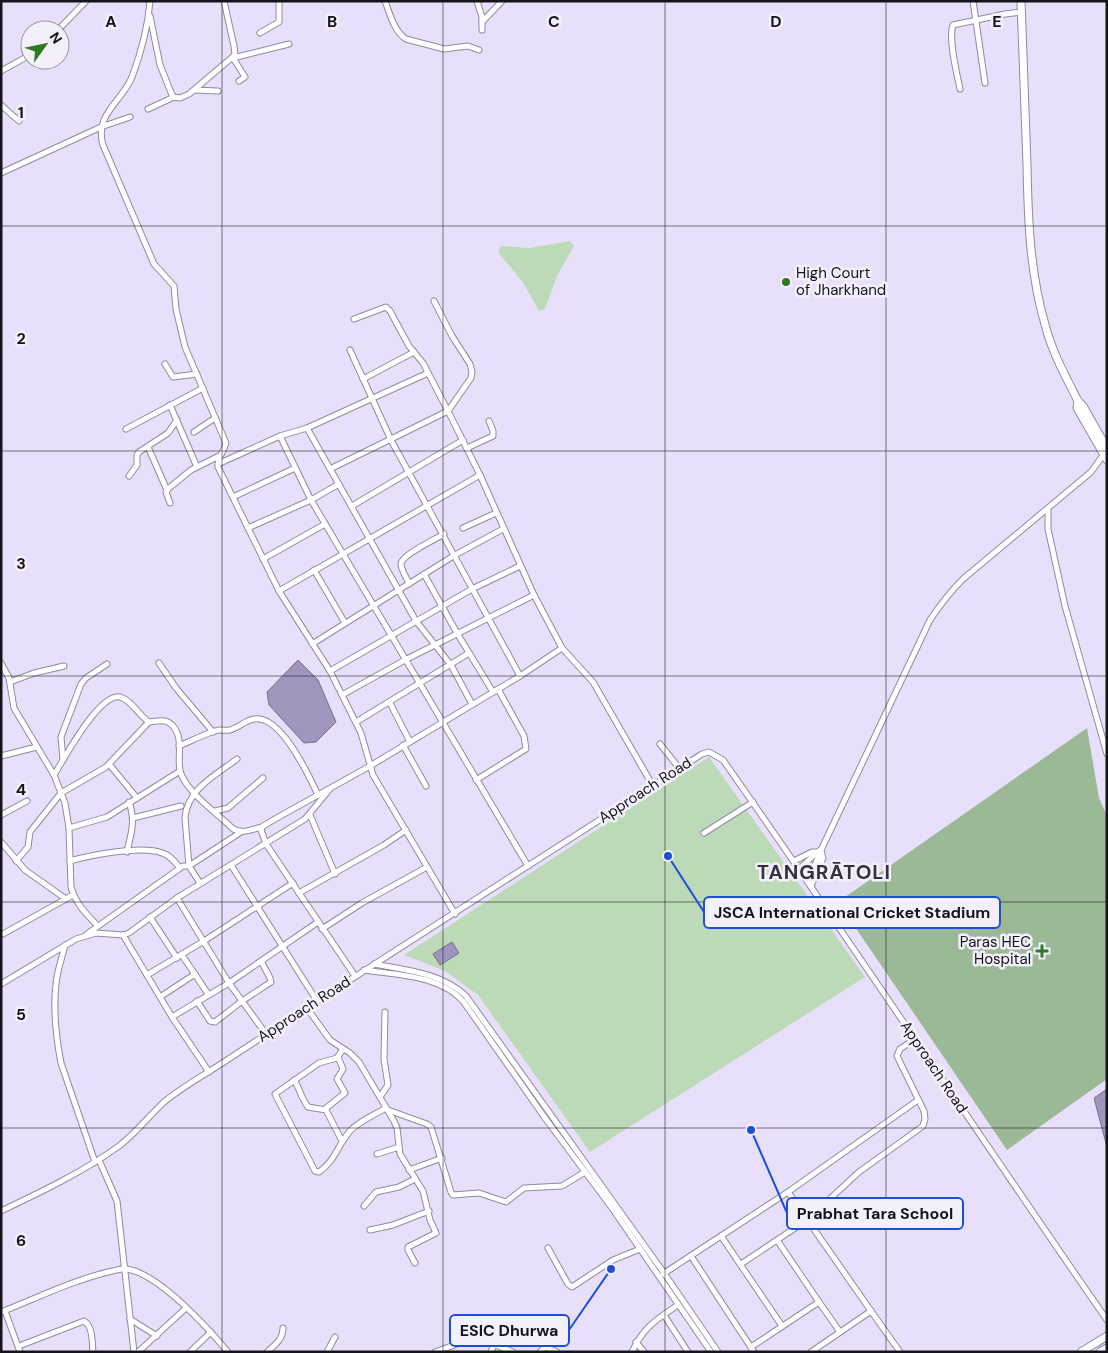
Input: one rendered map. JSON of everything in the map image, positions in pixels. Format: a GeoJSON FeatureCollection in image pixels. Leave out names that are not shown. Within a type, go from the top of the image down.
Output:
{"type":"FeatureCollection","features":[{"type":"Feature","properties":{"kind":"main road"},"geometry":{"type":"LineString","coordinates":[[1021,1],[1028,212],[1030,250],[1036,286],[1050,343],[1078,401],[1077,408],[1106,453]]}},
{"type":"Feature","properties":{"kind":"main road"},"geometry":{"type":"LineString","coordinates":[[1081,1352],[1107,1336]]}},
{"type":"Feature","properties":{"kind":"main road"},"geometry":{"type":"LineString","coordinates":[[1100,1352],[1107,1348]]}},
{"type":"Feature","properties":{"kind":"street"},"geometry":{"type":"LineString","coordinates":[[68,20],[86,1]]}},
{"type":"Feature","properties":{"kind":"street"},"geometry":{"type":"LineString","coordinates":[[150,1],[149,13],[131,78],[104,118],[100,136],[154,264],[174,286],[176,309],[185,347],[226,443],[219,456],[197,467],[167,490]]}},
{"type":"Feature","properties":{"kind":"street"},"geometry":{"type":"LineString","coordinates":[[224,1],[234,46],[235,56],[233,58]]}},
{"type":"Feature","properties":{"kind":"street"},"geometry":{"type":"LineString","coordinates":[[260,33],[279,22],[279,1]]}},
{"type":"Feature","properties":{"kind":"street"},"geometry":{"type":"LineString","coordinates":[[385,1],[396,28],[406,39],[444,49],[468,46],[479,50]]}},
{"type":"Feature","properties":{"kind":"street"},"geometry":{"type":"LineString","coordinates":[[477,1],[482,30]]}},
{"type":"Feature","properties":{"kind":"street"},"geometry":{"type":"LineString","coordinates":[[482,22],[502,1]]}},
{"type":"Feature","properties":{"kind":"street"},"geometry":{"type":"LineString","coordinates":[[973,1],[985,83]]}},
{"type":"Feature","properties":{"kind":"street"},"geometry":{"type":"LineString","coordinates":[[960,89],[952,28],[957,24],[1021,12]]}},
{"type":"Feature","properties":{"kind":"street"},"geometry":{"type":"LineString","coordinates":[[149,13],[160,65],[174,98]]}},
{"type":"Feature","properties":{"kind":"street"},"geometry":{"type":"LineString","coordinates":[[148,109],[174,98],[184,96],[194,90],[233,58],[290,44]]}},
{"type":"Feature","properties":{"kind":"street"},"geometry":{"type":"LineString","coordinates":[[233,58],[245,77],[239,81]]}},
{"type":"Feature","properties":{"kind":"street"},"geometry":{"type":"LineString","coordinates":[[1,71],[20,61]]}},
{"type":"Feature","properties":{"kind":"street"},"geometry":{"type":"LineString","coordinates":[[194,90],[218,91]]}},
{"type":"Feature","properties":{"kind":"street"},"geometry":{"type":"LineString","coordinates":[[1,105],[19,122]]}},
{"type":"Feature","properties":{"kind":"street"},"geometry":{"type":"LineString","coordinates":[[1,173],[101,127],[130,117]]}},
{"type":"Feature","properties":{"kind":"street"},"geometry":{"type":"LineString","coordinates":[[330,468],[448,411],[471,378],[470,364],[452,336],[434,301]]}},
{"type":"Feature","properties":{"kind":"street"},"geometry":{"type":"LineString","coordinates":[[354,319],[386,307],[390,311],[405,340],[428,373],[463,440],[520,566],[562,648],[593,682],[652,786]]}},
{"type":"Feature","properties":{"kind":"street"},"geometry":{"type":"LineString","coordinates":[[350,350],[391,440],[520,676]]}},
{"type":"Feature","properties":{"kind":"street"},"geometry":{"type":"LineString","coordinates":[[363,380],[414,352]]}},
{"type":"Feature","properties":{"kind":"street"},"geometry":{"type":"LineString","coordinates":[[165,364],[173,377],[197,374]]}},
{"type":"Feature","properties":{"kind":"street"},"geometry":{"type":"LineString","coordinates":[[218,464],[280,436],[307,428],[428,373]]}},
{"type":"Feature","properties":{"kind":"street"},"geometry":{"type":"LineString","coordinates":[[126,429],[203,388]]}},
{"type":"Feature","properties":{"kind":"street"},"geometry":{"type":"LineString","coordinates":[[170,405],[197,467]]}},
{"type":"Feature","properties":{"kind":"street"},"geometry":{"type":"LineString","coordinates":[[194,432],[215,418]]}},
{"type":"Feature","properties":{"kind":"street"},"geometry":{"type":"LineString","coordinates":[[129,476],[137,465],[137,455],[168,433],[177,420]]}},
{"type":"Feature","properties":{"kind":"street"},"geometry":{"type":"LineString","coordinates":[[466,448],[493,436],[489,421]]}},
{"type":"Feature","properties":{"kind":"street"},"geometry":{"type":"LineString","coordinates":[[307,428],[416,621],[450,665],[472,704]]}},
{"type":"Feature","properties":{"kind":"street"},"geometry":{"type":"LineString","coordinates":[[280,436],[311,500],[342,554],[528,866]]}},
{"type":"Feature","properties":{"kind":"street"},"geometry":{"type":"LineString","coordinates":[[352,506],[463,440]]}},
{"type":"Feature","properties":{"kind":"street"},"geometry":{"type":"LineString","coordinates":[[148,447],[167,490],[170,503]]}},
{"type":"Feature","properties":{"kind":"street"},"geometry":{"type":"LineString","coordinates":[[799,869],[820,850],[930,620],[947,595],[988,557],[1048,510],[1091,472],[1106,453]]}},
{"type":"Feature","properties":{"kind":"street"},"geometry":{"type":"LineString","coordinates":[[219,456],[218,464],[233,498],[279,591],[330,671],[356,722],[373,775],[455,914]]}},
{"type":"Feature","properties":{"kind":"street"},"geometry":{"type":"LineString","coordinates":[[233,498],[295,468]]}},
{"type":"Feature","properties":{"kind":"street"},"geometry":{"type":"LineString","coordinates":[[279,591],[480,475]]}},
{"type":"Feature","properties":{"kind":"street"},"geometry":{"type":"LineString","coordinates":[[248,528],[311,500],[339,484]]}},
{"type":"Feature","properties":{"kind":"street"},"geometry":{"type":"LineString","coordinates":[[1048,510],[1048,529],[1065,606],[1107,754]]}},
{"type":"Feature","properties":{"kind":"street"},"geometry":{"type":"LineString","coordinates":[[463,528],[496,512]]}},
{"type":"Feature","properties":{"kind":"street"},"geometry":{"type":"LineString","coordinates":[[263,559],[325,524]]}},
{"type":"Feature","properties":{"kind":"street"},"geometry":{"type":"LineString","coordinates":[[312,644],[455,555],[503,529]]}},
{"type":"Feature","properties":{"kind":"street"},"geometry":{"type":"LineString","coordinates":[[409,584],[401,566],[403,560],[444,534]]}},
{"type":"Feature","properties":{"kind":"street"},"geometry":{"type":"LineString","coordinates":[[330,671],[472,589],[520,566]]}},
{"type":"Feature","properties":{"kind":"street"},"geometry":{"type":"LineString","coordinates":[[314,570],[345,623]]}},
{"type":"Feature","properties":{"kind":"street"},"geometry":{"type":"LineString","coordinates":[[424,574],[457,633],[524,736],[527,746],[526,750],[476,780]]}},
{"type":"Feature","properties":{"kind":"street"},"geometry":{"type":"LineString","coordinates":[[342,695],[435,644],[534,595]]}},
{"type":"Feature","properties":{"kind":"street"},"geometry":{"type":"LineString","coordinates":[[1,984],[85,935],[183,866],[189,866],[242,832],[263,826],[370,766],[520,676],[562,648]]}},
{"type":"Feature","properties":{"kind":"street"},"geometry":{"type":"LineString","coordinates":[[356,722],[470,653]]}},
{"type":"Feature","properties":{"kind":"street"},"geometry":{"type":"LineString","coordinates":[[1,663],[10,682],[14,708],[54,775],[65,803],[69,828],[71,887],[73,895],[82,910],[98,926]]}},
{"type":"Feature","properties":{"kind":"street"},"geometry":{"type":"LineString","coordinates":[[159,663],[176,688],[213,732]]}},
{"type":"Feature","properties":{"kind":"street"},"geometry":{"type":"LineString","coordinates":[[63,760],[61,737],[81,684],[86,678],[107,664]]}},
{"type":"Feature","properties":{"kind":"street"},"geometry":{"type":"LineString","coordinates":[[10,682],[34,673],[64,666]]}},
{"type":"Feature","properties":{"kind":"street"},"geometry":{"type":"LineString","coordinates":[[54,775],[97,710],[112,698],[124,699],[149,722]]}},
{"type":"Feature","properties":{"kind":"street"},"geometry":{"type":"LineString","coordinates":[[390,703],[410,742]]}},
{"type":"Feature","properties":{"kind":"street"},"geometry":{"type":"LineString","coordinates":[[179,746],[213,732],[229,730],[252,719],[265,721],[277,729],[288,741],[304,765],[318,795]]}},
{"type":"Feature","properties":{"kind":"street"},"geometry":{"type":"LineString","coordinates":[[16,861],[28,847],[30,832],[61,793],[98,773],[149,722],[161,720],[168,722],[176,731],[180,771],[187,784],[234,831],[242,832]]}},
{"type":"Feature","properties":{"kind":"street"},"geometry":{"type":"LineString","coordinates":[[660,744],[679,768]]}},
{"type":"Feature","properties":{"kind":"street"},"geometry":{"type":"LineString","coordinates":[[404,746],[426,786]]}},
{"type":"Feature","properties":{"kind":"street"},"geometry":{"type":"LineString","coordinates":[[1,756],[37,747]]}},
{"type":"Feature","properties":{"kind":"street","name":"Approach Road"},"geometry":{"type":"LineString","coordinates":[[1,1211],[97,1161],[121,1145],[166,1101],[209,1072],[679,768],[702,754],[709,752],[716,754],[723,760],[753,802],[1107,1320]]}},
{"type":"Feature","properties":{"kind":"street"},"geometry":{"type":"LineString","coordinates":[[200,884],[189,866],[186,811],[194,792],[237,760]]}},
{"type":"Feature","properties":{"kind":"street"},"geometry":{"type":"LineString","coordinates":[[109,764],[137,798]]}},
{"type":"Feature","properties":{"kind":"street"},"geometry":{"type":"LineString","coordinates":[[69,828],[107,817],[180,771]]}},
{"type":"Feature","properties":{"kind":"street"},"geometry":{"type":"LineString","coordinates":[[215,811],[228,808],[263,778]]}},
{"type":"Feature","properties":{"kind":"street"},"geometry":{"type":"LineString","coordinates":[[85,935],[123,935],[177,898],[310,815],[330,788]]}},
{"type":"Feature","properties":{"kind":"street"},"geometry":{"type":"LineString","coordinates":[[1,816],[27,801]]}},
{"type":"Feature","properties":{"kind":"street"},"geometry":{"type":"LineString","coordinates":[[127,852],[133,818],[129,802]]}},
{"type":"Feature","properties":{"kind":"street"},"geometry":{"type":"LineString","coordinates":[[704,833],[753,802]]}},
{"type":"Feature","properties":{"kind":"street"},"geometry":{"type":"LineString","coordinates":[[133,818],[181,806]]}},
{"type":"Feature","properties":{"kind":"street"},"geometry":{"type":"LineString","coordinates":[[310,815],[335,874]]}},
{"type":"Feature","properties":{"kind":"street"},"geometry":{"type":"LineString","coordinates":[[263,826],[261,834],[266,844],[355,976]]}},
{"type":"Feature","properties":{"kind":"street"},"geometry":{"type":"LineString","coordinates":[[299,894],[406,830]]}},
{"type":"Feature","properties":{"kind":"street"},"geometry":{"type":"LineString","coordinates":[[1,842],[34,879],[66,899]]}},
{"type":"Feature","properties":{"kind":"street"},"geometry":{"type":"LineString","coordinates":[[794,861],[820,850]]}},
{"type":"Feature","properties":{"kind":"street"},"geometry":{"type":"LineString","coordinates":[[810,884],[823,858],[820,850]]}},
{"type":"Feature","properties":{"kind":"street"},"geometry":{"type":"LineString","coordinates":[[70,861],[100,854],[160,852],[170,858],[180,868]]}},
{"type":"Feature","properties":{"kind":"street"},"geometry":{"type":"LineString","coordinates":[[231,865],[317,1001]]}},
{"type":"Feature","properties":{"kind":"street"},"geometry":{"type":"LineString","coordinates":[[322,929],[362,902],[427,867]]}},
{"type":"Feature","properties":{"kind":"street"},"geometry":{"type":"LineString","coordinates":[[147,975],[204,941],[292,883]]}},
{"type":"Feature","properties":{"kind":"street"},"geometry":{"type":"LineString","coordinates":[[3,934],[73,895]]}},
{"type":"Feature","properties":{"kind":"street"},"geometry":{"type":"LineString","coordinates":[[177,898],[229,983],[266,1034]]}},
{"type":"Feature","properties":{"kind":"street"},"geometry":{"type":"LineString","coordinates":[[150,917],[195,974],[208,994]]}},
{"type":"Feature","properties":{"kind":"street"},"geometry":{"type":"LineString","coordinates":[[172,1017],[229,983],[318,922]]}},
{"type":"Feature","properties":{"kind":"street"},"geometry":{"type":"LineString","coordinates":[[123,935],[172,1017],[209,1072]]}},
{"type":"Feature","properties":{"kind":"street"},"geometry":{"type":"LineString","coordinates":[[65,945],[56,982],[58,1047],[61,1063],[97,1161],[117,1201],[134,1352]]}},
{"type":"Feature","properties":{"kind":"street"},"geometry":{"type":"LineString","coordinates":[[197,1001],[213,1023],[270,982],[270,978],[261,961]]}},
{"type":"Feature","properties":{"kind":"street"},"geometry":{"type":"LineString","coordinates":[[374,964],[433,977],[456,987],[466,996],[664,1273],[718,1352]]}},
{"type":"Feature","properties":{"kind":"street"},"geometry":{"type":"LineString","coordinates":[[364,970],[426,980],[458,996],[640,1249],[711,1352]]}},
{"type":"Feature","properties":{"kind":"street"},"geometry":{"type":"LineString","coordinates":[[160,997],[195,974]]}},
{"type":"Feature","properties":{"kind":"street"},"geometry":{"type":"LineString","coordinates":[[307,1008],[327,1037],[359,1062],[396,1125],[401,1157],[425,1196],[436,1234],[428,1239],[416,1242],[408,1248],[415,1264]]}},
{"type":"Feature","properties":{"kind":"street"},"geometry":{"type":"LineString","coordinates":[[380,1098],[388,1085],[384,1059],[385,1012]]}},
{"type":"Feature","properties":{"kind":"street"},"geometry":{"type":"LineString","coordinates":[[741,1264],[807,1220],[859,1172],[923,1126],[925,1115],[897,1056],[900,1049],[915,1038]]}},
{"type":"Feature","properties":{"kind":"street"},"geometry":{"type":"LineString","coordinates":[[343,1048],[338,1057],[321,1062],[276,1092],[275,1096],[316,1171],[319,1172],[329,1164],[342,1141],[356,1125],[387,1109],[430,1125],[452,1194],[479,1193],[508,1201],[526,1187],[562,1186],[585,1172]]}},
{"type":"Feature","properties":{"kind":"street"},"geometry":{"type":"LineString","coordinates":[[294,1080],[301,1091],[302,1100],[308,1107],[325,1109],[345,1094],[337,1079],[344,1069],[338,1057]]}},
{"type":"Feature","properties":{"kind":"street"},"geometry":{"type":"LineString","coordinates":[[659,1276],[788,1192],[918,1100]]}},
{"type":"Feature","properties":{"kind":"street"},"geometry":{"type":"LineString","coordinates":[[325,1109],[342,1141]]}},
{"type":"Feature","properties":{"kind":"street"},"geometry":{"type":"LineString","coordinates":[[377,1154],[398,1147]]}},
{"type":"Feature","properties":{"kind":"street"},"geometry":{"type":"LineString","coordinates":[[409,1170],[442,1158]]}},
{"type":"Feature","properties":{"kind":"street"},"geometry":{"type":"LineString","coordinates":[[364,1206],[376,1192],[399,1187],[416,1179]]}},
{"type":"Feature","properties":{"kind":"street"},"geometry":{"type":"LineString","coordinates":[[788,1192],[900,1352]]}},
{"type":"Feature","properties":{"kind":"street"},"geometry":{"type":"LineString","coordinates":[[370,1230],[393,1225],[428,1211]]}},
{"type":"Feature","properties":{"kind":"street"},"geometry":{"type":"LineString","coordinates":[[721,1236],[782,1326]]}},
{"type":"Feature","properties":{"kind":"street"},"geometry":{"type":"LineString","coordinates":[[777,1240],[840,1332]]}},
{"type":"Feature","properties":{"kind":"street"},"geometry":{"type":"LineString","coordinates":[[548,1248],[568,1284],[572,1287],[613,1260],[640,1249]]}},
{"type":"Feature","properties":{"kind":"street"},"geometry":{"type":"LineString","coordinates":[[691,1256],[752,1349],[782,1326],[820,1302]]}},
{"type":"Feature","properties":{"kind":"street"},"geometry":{"type":"LineString","coordinates":[[93,1352],[90,1326],[84,1321],[19,1349],[3,1311],[87,1278],[124,1268],[149,1278],[186,1308],[211,1332],[228,1352]]}},
{"type":"Feature","properties":{"kind":"street"},"geometry":{"type":"LineString","coordinates":[[632,1352],[636,1342],[646,1328],[678,1304]]}},
{"type":"Feature","properties":{"kind":"street"},"geometry":{"type":"LineString","coordinates":[[138,1352],[186,1308]]}},
{"type":"Feature","properties":{"kind":"street"},"geometry":{"type":"LineString","coordinates":[[811,1352],[871,1311]]}},
{"type":"Feature","properties":{"kind":"street"},"geometry":{"type":"LineString","coordinates":[[664,1315],[688,1352]]}},
{"type":"Feature","properties":{"kind":"street"},"geometry":{"type":"LineString","coordinates":[[130,1319],[157,1336]]}},
{"type":"Feature","properties":{"kind":"street"},"geometry":{"type":"LineString","coordinates":[[267,1352],[278,1342],[283,1334],[283,1328]]}},
{"type":"Feature","properties":{"kind":"street"},"geometry":{"type":"LineString","coordinates":[[190,1352],[211,1332]]}},
{"type":"Feature","properties":{"kind":"street"},"geometry":{"type":"LineString","coordinates":[[327,1352],[335,1337]]}},
{"type":"Feature","properties":{"kind":"street"},"geometry":{"type":"LineString","coordinates":[[435,1352],[476,1337],[513,1352]]}},
{"type":"Feature","properties":{"kind":"street"},"geometry":{"type":"LineString","coordinates":[[636,1342],[644,1352]]}},
{"type":"Feature","properties":{"kind":"street"},"geometry":{"type":"LineString","coordinates":[[491,1352],[494,1344]]}},
{"type":"Feature","properties":{"kind":"street"},"geometry":{"type":"LineString","coordinates":[[540,1352],[545,1347],[557,1352]]}},
{"type":"Feature","properties":{"kind":"green space"},"geometry":{"type":"Polygon","coordinates":[[[570,241],[574,246],[557,276],[545,309],[539,311],[522,281],[498,252],[501,246],[529,248],[570,241]]]}},
{"type":"Feature","properties":{"kind":"green space"},"geometry":{"type":"Polygon","coordinates":[[[1087,728],[1099,798],[1107,816],[1107,1079],[1007,1150],[838,902],[1087,728]]]}},
{"type":"Feature","properties":{"kind":"green space"},"geometry":{"type":"Polygon","coordinates":[[[709,757],[865,977],[590,1152],[478,995],[445,971],[404,955],[709,757]]]}},
{"type":"Feature","properties":{"kind":"shaded area"},"geometry":{"type":"Polygon","coordinates":[[[298,660],[318,680],[336,722],[316,742],[304,743],[269,705],[267,692],[298,660]]]}},
{"type":"Feature","properties":{"kind":"shaded area"},"geometry":{"type":"Polygon","coordinates":[[[452,942],[459,953],[440,965],[433,954],[452,942]]]}},
{"type":"Feature","properties":{"kind":"shaded area"},"geometry":{"type":"Polygon","coordinates":[[[1107,1089],[1107,1147],[1094,1098],[1107,1089]]]}},
{"type":"Feature","properties":{"kind":"place","name":"High Court of Jharkhand"},"geometry":{"type":"Point","coordinates":[786,282]}},
{"type":"Feature","properties":{"kind":"place","name":"JSCA International Cricket Stadium"},"geometry":{"type":"Point","coordinates":[668,856]}},
{"type":"Feature","properties":{"kind":"place","name":"Paras HEC Hospital"},"geometry":{"type":"Point","coordinates":[1042,951]}},
{"type":"Feature","properties":{"kind":"place","name":"Prabhat Tara School"},"geometry":{"type":"Point","coordinates":[751,1130]}},
{"type":"Feature","properties":{"kind":"place","name":"ESIC Dhurwa"},"geometry":{"type":"Point","coordinates":[611,1269]}},
{"type":"Feature","properties":{"kind":"district","name":"TANGRĀTOLI"},"geometry":{"type":"Point","coordinates":[824,872]}}]}
